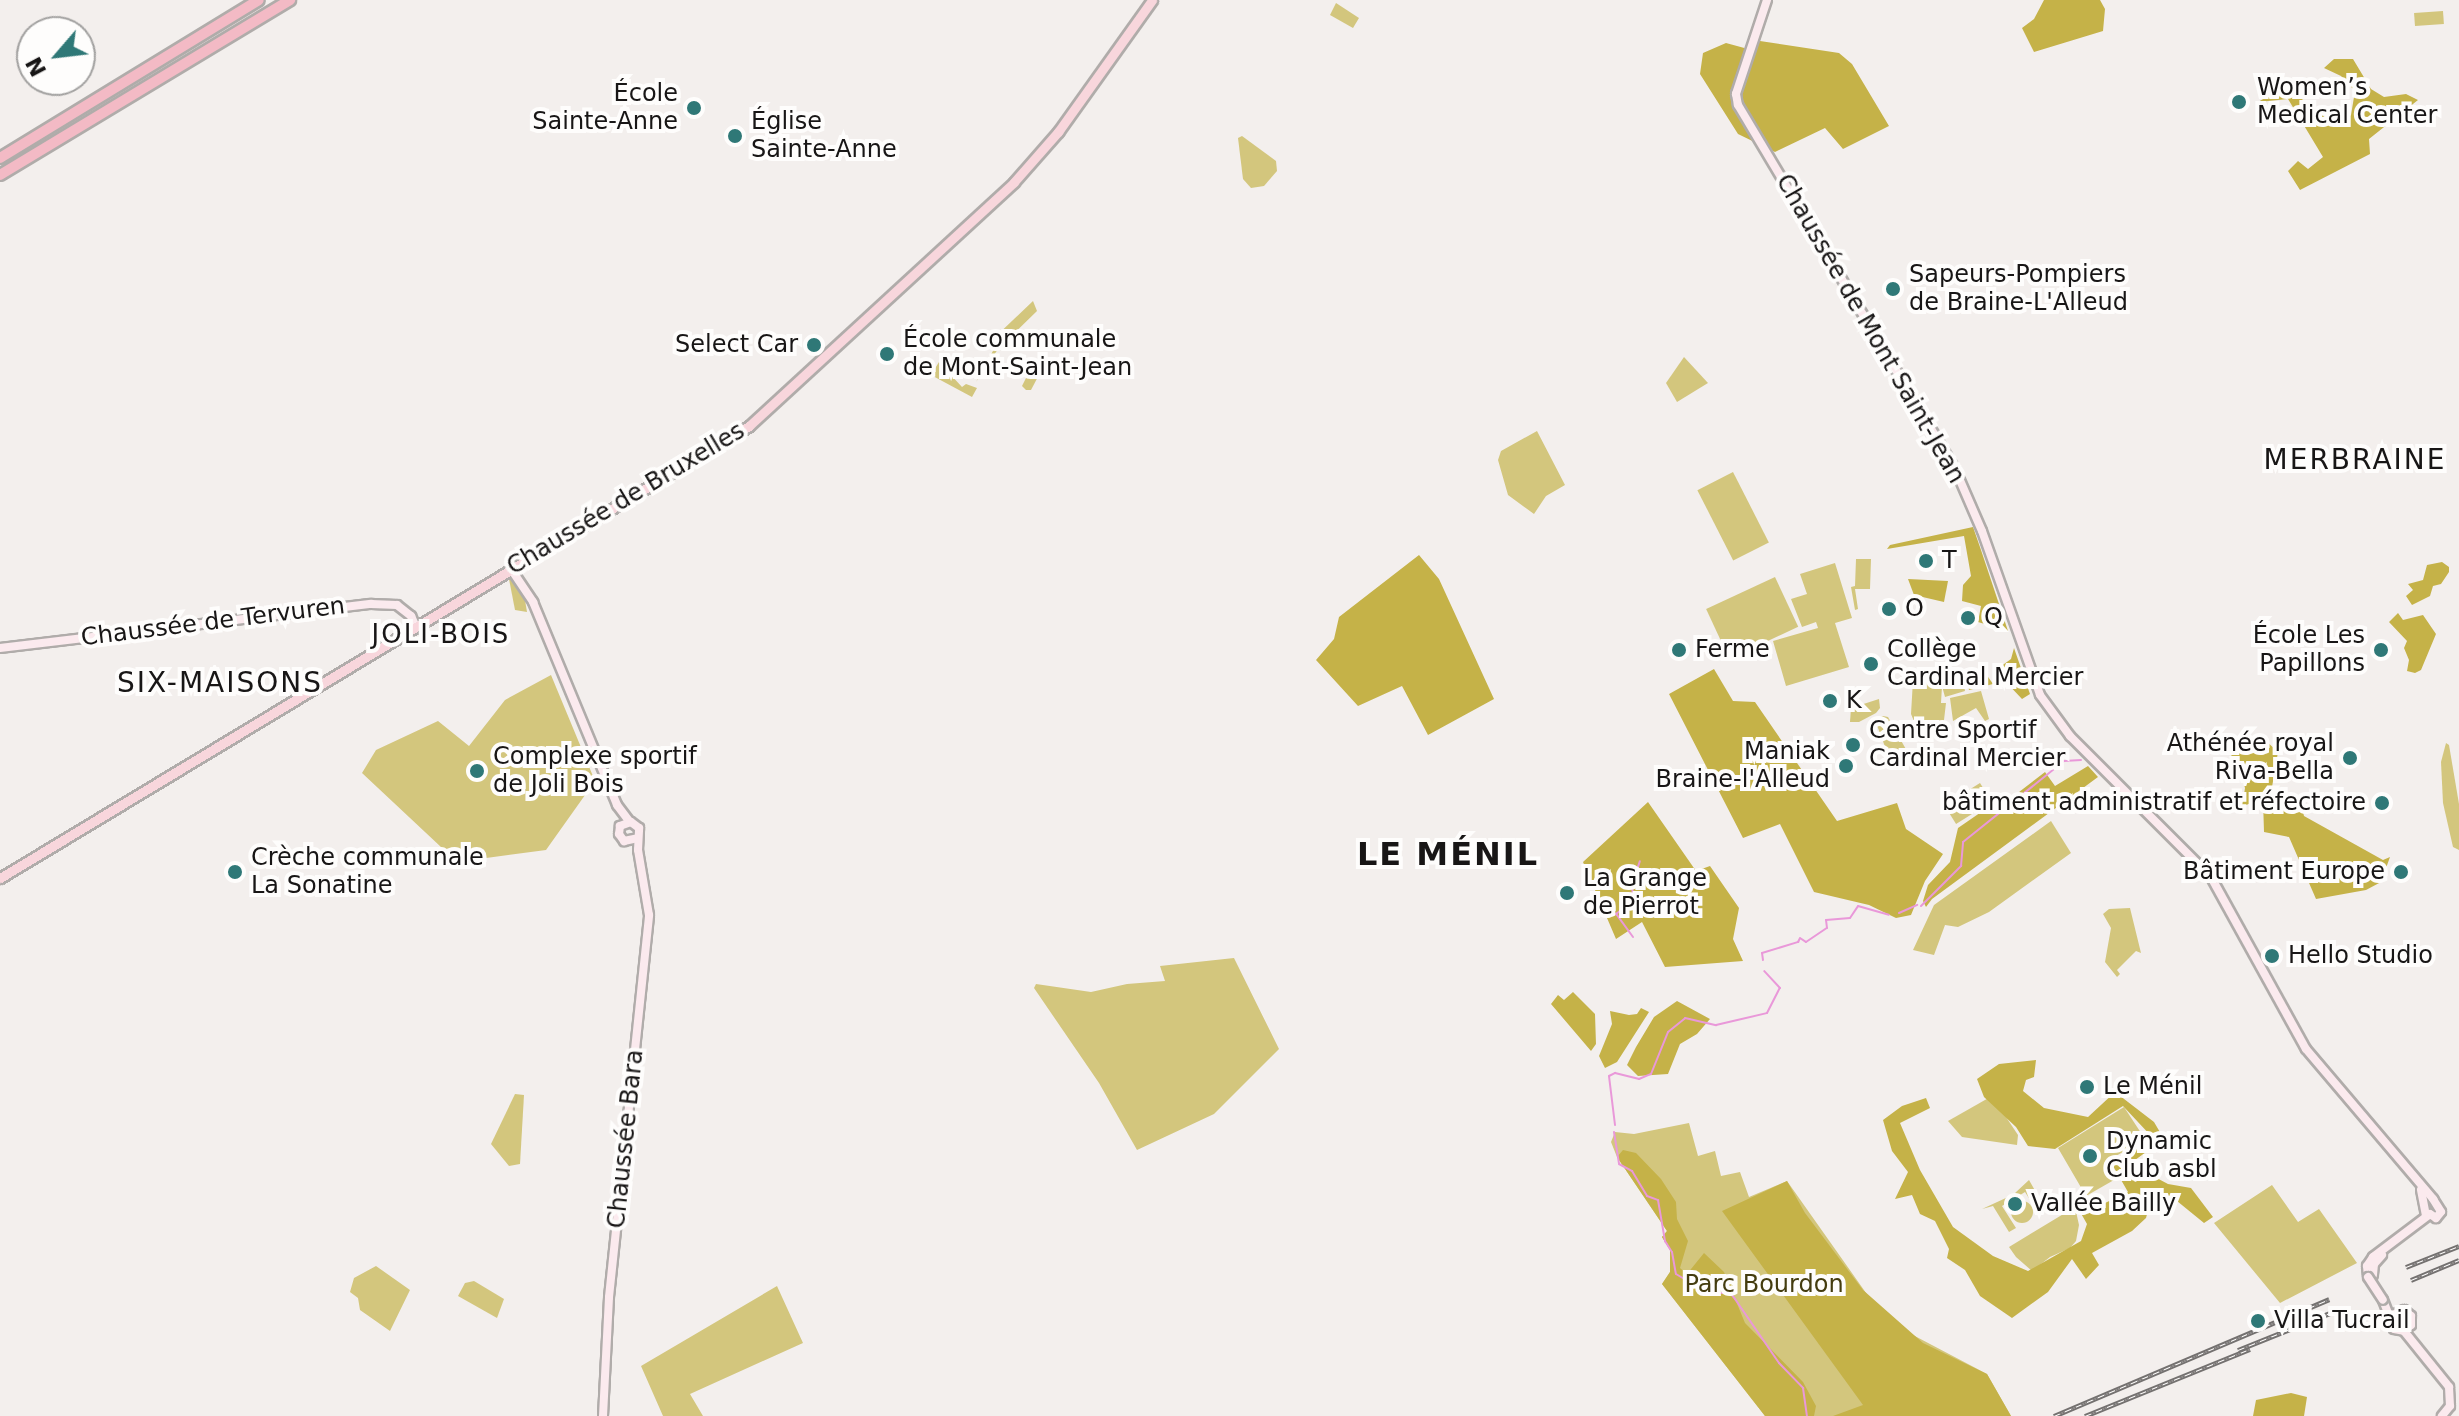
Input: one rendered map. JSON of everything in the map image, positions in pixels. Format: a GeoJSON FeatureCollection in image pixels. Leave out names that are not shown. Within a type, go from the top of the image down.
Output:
{"type":"FeatureCollection","features":[{"type":"Feature","properties":{"kind":"highway"},"geometry":{"type":"LineString","coordinates":[[0,158],[259,0]]}},
{"type":"Feature","properties":{"kind":"highway"},"geometry":{"type":"LineString","coordinates":[[0,175],[290,0]]}},
{"type":"Feature","properties":{"kind":"main road","name":"Chaussée de Bruxelles"},"geometry":{"type":"LineString","coordinates":[[0,878],[727,441],[768,410],[1024,171],[1058,132],[1152,0]]}},
{"type":"Feature","properties":{"kind":"main road","name":"Chaussée de Mont Saint-Jean"},"geometry":{"type":"LineString","coordinates":[[1767,0],[1736,94],[1743,116],[1956,471],[1982,531],[2040,695],[2070,736],[2211,877],[2306,1049],[2419,1184],[2432,1213]]}},
{"type":"Feature","properties":{"kind":"main road"},"geometry":{"type":"LineString","coordinates":[[511,569],[533,602],[625,824]]}},
{"type":"Feature","properties":{"kind":"main road","name":"Chaussée de Tervuren"},"geometry":{"type":"LineString","coordinates":[[0,648],[371,604],[397,605],[411,616],[416,627]]}},
{"type":"Feature","properties":{"kind":"main road","name":"Chaussée Bara"},"geometry":{"type":"LineString","coordinates":[[603,1416],[609,1297],[648,938],[647,892],[639,828],[625,824],[619,834],[641,862]]}},
{"type":"Feature","properties":{"kind":"main road"},"geometry":{"type":"LineString","coordinates":[[628,842],[638,838]]}},
{"type":"Feature","properties":{"kind":"main road"},"geometry":{"type":"LineString","coordinates":[[2419,1184],[2432,1213],[2378,1258],[2370,1276],[2395,1313],[2392,1326],[2406,1330],[2449,1387],[2450,1406],[2442,1416]]}},
{"type":"Feature","properties":{"kind":"main road"},"geometry":{"type":"LineString","coordinates":[[2395,1313],[2411,1316],[2406,1330]]}},
{"type":"Feature","properties":{"kind":"green space"},"geometry":{"type":"Polygon","coordinates":[[[1336,3],[1359,18],[1353,28],[1330,15],[1336,3]]]}},
{"type":"Feature","properties":{"kind":"green space"},"geometry":{"type":"Polygon","coordinates":[[[2443,11],[2444,24],[2415,26],[2414,13],[2443,11]]]}},
{"type":"Feature","properties":{"kind":"green space"},"geometry":{"type":"Polygon","coordinates":[[[1242,136],[1276,161],[1277,171],[1264,186],[1251,188],[1243,179],[1238,138],[1242,136]]]}},
{"type":"Feature","properties":{"kind":"green space"},"geometry":{"type":"Polygon","coordinates":[[[1033,301],[1037,311],[998,349],[976,382],[994,349],[989,344],[1033,301]]]}},
{"type":"Feature","properties":{"kind":"green space"},"geometry":{"type":"Polygon","coordinates":[[[1684,357],[1708,383],[1677,402],[1666,383],[1684,357]]]}},
{"type":"Feature","properties":{"kind":"green space"},"geometry":{"type":"Polygon","coordinates":[[[939,362],[962,387],[966,384],[977,388],[972,397],[931,375],[939,362]]]}},
{"type":"Feature","properties":{"kind":"green space"},"geometry":{"type":"Polygon","coordinates":[[[1033,364],[1041,371],[1031,390],[1026,390],[1022,386],[1033,364]]]}},
{"type":"Feature","properties":{"kind":"green space"},"geometry":{"type":"Polygon","coordinates":[[[1537,431],[1565,485],[1546,496],[1534,514],[1508,495],[1498,460],[1501,451],[1537,431]]]}},
{"type":"Feature","properties":{"kind":"green space"},"geometry":{"type":"Polygon","coordinates":[[[1733,472],[1769,542],[1733,561],[1697,490],[1733,472]]]}},
{"type":"Feature","properties":{"kind":"green space"},"geometry":{"type":"Polygon","coordinates":[[[1856,559],[1871,559],[1870,589],[1855,589],[1858,609],[1855,610],[1851,587],[1855,586],[1856,559]]]}},
{"type":"Feature","properties":{"kind":"green space"},"geometry":{"type":"Polygon","coordinates":[[[1835,563],[1852,618],[1835,623],[1849,667],[1786,686],[1773,641],[1818,628],[1816,622],[1802,627],[1791,599],[1807,594],[1800,574],[1835,563]]]}},
{"type":"Feature","properties":{"kind":"green space"},"geometry":{"type":"Polygon","coordinates":[[[1775,577],[1798,627],[1729,659],[1706,609],[1775,577]]]}},
{"type":"Feature","properties":{"kind":"green space"},"geometry":{"type":"Polygon","coordinates":[[[512,578],[525,600],[527,612],[515,610],[509,579],[512,578]]]}},
{"type":"Feature","properties":{"kind":"green space","name":"Complexe sportif de Joli Bois"},"geometry":{"type":"Polygon","coordinates":[[[551,675],[595,781],[546,850],[457,862],[362,773],[376,750],[438,721],[469,746],[505,700],[551,675]]]}},
{"type":"Feature","properties":{"kind":"green space"},"geometry":{"type":"Polygon","coordinates":[[[1941,678],[1942,685],[1963,680],[1965,691],[1945,697],[1942,686],[1941,703],[1946,703],[1944,720],[1928,728],[1916,726],[1911,714],[1913,680],[1941,678]]]}},
{"type":"Feature","properties":{"kind":"green space"},"geometry":{"type":"Polygon","coordinates":[[[1981,691],[1989,719],[1985,721],[1976,708],[1953,721],[1950,698],[1981,691]]]}},
{"type":"Feature","properties":{"kind":"green space"},"geometry":{"type":"Polygon","coordinates":[[[1879,699],[1880,708],[1876,713],[1859,722],[1850,722],[1851,708],[1879,699]]]}},
{"type":"Feature","properties":{"kind":"green space"},"geometry":{"type":"Polygon","coordinates":[[[1888,717],[1908,753],[1890,760],[1875,720],[1888,717]]]}},
{"type":"Feature","properties":{"kind":"green space"},"geometry":{"type":"Polygon","coordinates":[[[2446,743],[2449,745],[2459,804],[2459,850],[2453,847],[2443,803],[2441,762],[2446,743]]]}},
{"type":"Feature","properties":{"kind":"green space"},"geometry":{"type":"Polygon","coordinates":[[[1980,783],[1992,802],[1956,824],[1944,805],[1980,783]]]}},
{"type":"Feature","properties":{"kind":"green space"},"geometry":{"type":"Polygon","coordinates":[[[2051,821],[2071,853],[1989,912],[1958,927],[1945,925],[1934,955],[1913,950],[1934,905],[2051,821]]]}},
{"type":"Feature","properties":{"kind":"green space"},"geometry":{"type":"Polygon","coordinates":[[[2130,908],[2141,953],[2136,951],[2117,970],[2120,974],[2117,977],[2105,962],[2111,928],[2103,914],[2109,909],[2130,908]]]}},
{"type":"Feature","properties":{"kind":"green space"},"geometry":{"type":"Polygon","coordinates":[[[1234,958],[1279,1049],[1214,1114],[1137,1150],[1099,1083],[1034,988],[1036,984],[1091,992],[1127,984],[1165,981],[1160,966],[1234,958]]]}},
{"type":"Feature","properties":{"kind":"green space"},"geometry":{"type":"Polygon","coordinates":[[[515,1094],[524,1095],[520,1164],[509,1166],[491,1144],[515,1094]]]}},
{"type":"Feature","properties":{"kind":"green space"},"geometry":{"type":"Polygon","coordinates":[[[1992,1096],[2018,1135],[2017,1145],[1962,1137],[1948,1121],[1992,1096]]]}},
{"type":"Feature","properties":{"kind":"green space","name":"Dynamic Club asbl"},"geometry":{"type":"Polygon","coordinates":[[[2124,1107],[2145,1139],[2104,1163],[2114,1180],[2086,1196],[2058,1148],[2124,1107]]]}},
{"type":"Feature","properties":{"kind":"green space","name":"Parc Bourdon"},"geometry":{"type":"Polygon","coordinates":[[[1689,1123],[1698,1156],[1715,1151],[1721,1176],[1740,1172],[1749,1197],[1787,1181],[1871,1300],[1911,1334],[1987,1374],[2011,1416],[1765,1416],[1662,1284],[1670,1272],[1670,1250],[1662,1237],[1667,1231],[1617,1157],[1611,1142],[1615,1132],[1634,1134],[1689,1123]]]}},
{"type":"Feature","properties":{"kind":"green space"},"geometry":{"type":"Polygon","coordinates":[[[2029,1180],[2046,1210],[2039,1214],[2025,1192],[2017,1197],[2015,1193],[2029,1180]]]}},
{"type":"Feature","properties":{"kind":"green space"},"geometry":{"type":"Polygon","coordinates":[[[2272,1185],[2298,1222],[2319,1209],[2357,1263],[2280,1303],[2214,1223],[2272,1185]]]}},
{"type":"Feature","properties":{"kind":"green space"},"geometry":{"type":"Polygon","coordinates":[[[2008,1197],[2010,1201],[2002,1206],[2016,1228],[2009,1232],[1993,1206],[1982,1209],[2008,1197]]]}},
{"type":"Feature","properties":{"kind":"green space"},"geometry":{"type":"Polygon","coordinates":[[[2022,1201],[2033,1212],[2022,1223],[2011,1212],[2022,1201]]]}},
{"type":"Feature","properties":{"kind":"green space"},"geometry":{"type":"Polygon","coordinates":[[[2075,1207],[2079,1225],[2076,1241],[2070,1248],[2050,1257],[2032,1271],[2016,1257],[2009,1247],[2075,1207]]]}},
{"type":"Feature","properties":{"kind":"green space"},"geometry":{"type":"Polygon","coordinates":[[[376,1266],[410,1290],[390,1331],[360,1310],[358,1298],[350,1292],[354,1278],[376,1266]]]}},
{"type":"Feature","properties":{"kind":"green space"},"geometry":{"type":"Polygon","coordinates":[[[474,1281],[504,1299],[497,1318],[458,1296],[465,1283],[474,1281]]]}},
{"type":"Feature","properties":{"kind":"green space"},"geometry":{"type":"Polygon","coordinates":[[[777,1286],[803,1343],[690,1394],[703,1416],[663,1416],[641,1366],[777,1286]]]}},
{"type":"Feature","properties":{"kind":"shaded area"},"geometry":{"type":"Polygon","coordinates":[[[2044,0],[2100,0],[2105,9],[2103,31],[2034,52],[2022,28],[2034,19],[2044,0]]]}},
{"type":"Feature","properties":{"kind":"shaded area"},"geometry":{"type":"Polygon","coordinates":[[[1760,41],[1839,53],[1852,64],[1889,126],[1843,149],[1825,128],[1775,152],[1738,134],[1700,74],[1703,53],[1726,43],[1748,49],[1760,41]]]}},
{"type":"Feature","properties":{"kind":"shaded area"},"geometry":{"type":"Polygon","coordinates":[[[2334,59],[2353,59],[2371,89],[2384,97],[2406,94],[2418,100],[2369,139],[2370,154],[2300,190],[2288,171],[2298,161],[2308,169],[2323,157],[2288,99],[2258,102],[2299,78],[2303,103],[2340,127],[2351,115],[2355,91],[2341,76],[2324,68],[2334,59]]]}},
{"type":"Feature","properties":{"kind":"shaded area"},"geometry":{"type":"Polygon","coordinates":[[[1973,527],[2008,631],[1978,622],[1981,606],[1962,601],[1963,585],[1971,576],[1964,536],[1887,549],[1890,545],[1973,527]]]}},
{"type":"Feature","properties":{"kind":"shaded area"},"geometry":{"type":"Polygon","coordinates":[[[1419,555],[1439,579],[1494,699],[1428,735],[1402,686],[1358,706],[1316,660],[1334,639],[1339,617],[1419,555]]]}},
{"type":"Feature","properties":{"kind":"shaded area"},"geometry":{"type":"Polygon","coordinates":[[[2442,562],[2449,567],[2449,572],[2441,584],[2433,586],[2430,596],[2412,605],[2406,596],[2413,590],[2408,584],[2423,580],[2427,565],[2442,562]]]}},
{"type":"Feature","properties":{"kind":"shaded area"},"geometry":{"type":"Polygon","coordinates":[[[1908,579],[1948,581],[1944,602],[1914,595],[1908,579]]]}},
{"type":"Feature","properties":{"kind":"shaded area"},"geometry":{"type":"Polygon","coordinates":[[[2398,613],[2403,620],[2423,615],[2436,634],[2421,670],[2415,673],[2407,671],[2409,660],[2404,648],[2407,641],[2389,622],[2398,613]]]}},
{"type":"Feature","properties":{"kind":"shaded area"},"geometry":{"type":"Polygon","coordinates":[[[2014,648],[2030,694],[2022,699],[2004,680],[1998,681],[1993,672],[2011,659],[2014,648]]]}},
{"type":"Feature","properties":{"kind":"shaded area"},"geometry":{"type":"Polygon","coordinates":[[[1714,669],[1733,701],[1755,702],[1837,821],[1897,803],[1906,829],[1943,854],[1925,881],[1911,915],[1896,918],[1869,905],[1814,892],[1780,824],[1743,838],[1669,694],[1714,669]]]}},
{"type":"Feature","properties":{"kind":"shaded area"},"geometry":{"type":"Polygon","coordinates":[[[1965,672],[1986,674],[1993,684],[1969,690],[1965,672]]]}},
{"type":"Feature","properties":{"kind":"shaded area"},"geometry":{"type":"Polygon","coordinates":[[[2241,739],[2265,740],[2278,752],[2271,793],[2277,789],[2301,804],[2304,816],[2383,860],[2390,857],[2381,882],[2366,890],[2316,899],[2289,837],[2264,832],[2263,800],[2268,795],[2242,807],[2245,788],[2239,766],[2230,758],[2241,739]]]}},
{"type":"Feature","properties":{"kind":"shaded area"},"geometry":{"type":"Polygon","coordinates":[[[2088,766],[2098,777],[1932,899],[1926,907],[1923,901],[1928,885],[1950,862],[1958,828],[1987,808],[1997,809],[2045,772],[2055,786],[2088,766]]]}},
{"type":"Feature","properties":{"kind":"shaded area"},"geometry":{"type":"Polygon","coordinates":[[[1648,802],[1696,871],[1710,866],[1739,908],[1733,939],[1743,961],[1665,967],[1642,922],[1616,939],[1583,862],[1648,802]]]}},
{"type":"Feature","properties":{"kind":"shaded area"},"geometry":{"type":"Polygon","coordinates":[[[1573,992],[1595,1014],[1596,1044],[1591,1051],[1551,1004],[1558,995],[1564,1000],[1573,992]]]}},
{"type":"Feature","properties":{"kind":"shaded area"},"geometry":{"type":"Polygon","coordinates":[[[1677,1001],[1710,1019],[1697,1034],[1680,1044],[1668,1074],[1638,1076],[1627,1065],[1636,1047],[1654,1017],[1677,1001]]]}},
{"type":"Feature","properties":{"kind":"shaded area"},"geometry":{"type":"Polygon","coordinates":[[[1641,1008],[1649,1012],[1617,1062],[1605,1068],[1599,1056],[1612,1024],[1610,1011],[1629,1015],[1637,1014],[1641,1008]]]}},
{"type":"Feature","properties":{"kind":"shaded area"},"geometry":{"type":"Polygon","coordinates":[[[2036,1060],[2034,1077],[2026,1080],[2023,1091],[2044,1108],[2088,1117],[2115,1092],[2154,1122],[2164,1139],[2124,1168],[2135,1182],[2151,1175],[2168,1184],[2191,1188],[2213,1217],[2204,1223],[2177,1201],[2165,1197],[2149,1207],[2146,1218],[2132,1231],[2092,1253],[2099,1265],[2086,1279],[2072,1259],[2048,1292],[2012,1318],[1980,1296],[1965,1270],[1947,1258],[1949,1249],[1935,1221],[1920,1214],[1912,1195],[1895,1199],[1908,1172],[1892,1151],[1883,1120],[1902,1106],[1926,1098],[1930,1108],[1900,1123],[1920,1170],[1953,1227],[1993,1256],[2028,1271],[2081,1241],[2087,1224],[2070,1194],[2103,1204],[2128,1192],[2113,1166],[2152,1137],[2123,1106],[2055,1149],[2028,1146],[2016,1127],[1984,1097],[1977,1079],[1999,1064],[2036,1060]]]}},
{"type":"Feature","properties":{"kind":"shaded area"},"geometry":{"type":"Polygon","coordinates":[[[1623,1150],[1636,1153],[1661,1179],[1676,1202],[1677,1219],[1688,1241],[1680,1268],[1687,1274],[1704,1253],[1724,1272],[1745,1323],[1803,1382],[1816,1406],[1814,1416],[1765,1416],[1662,1284],[1670,1272],[1670,1250],[1662,1237],[1667,1231],[1617,1157],[1623,1150]]]}},
{"type":"Feature","properties":{"kind":"shaded area"},"geometry":{"type":"Polygon","coordinates":[[[1787,1181],[1805,1213],[1863,1290],[1923,1343],[1987,1374],[2011,1416],[1833,1416],[1863,1405],[1722,1211],[1787,1181]]]}},
{"type":"Feature","properties":{"kind":"shaded area"},"geometry":{"type":"Polygon","coordinates":[[[2291,1393],[2307,1397],[2304,1416],[2253,1416],[2256,1400],[2291,1393]]]}},
{"type":"Feature","properties":{"kind":"waterway"},"geometry":{"type":"LineString","coordinates":[[1921,906],[1961,866],[1963,842],[2064,761],[2081,760]]}},
{"type":"Feature","properties":{"kind":"waterway"},"geometry":{"type":"LineString","coordinates":[[1633,937],[1616,914],[1633,901],[1632,884],[1640,861]]}},
{"type":"Feature","properties":{"kind":"waterway"},"geometry":{"type":"LineString","coordinates":[[1899,913],[1917,905]]}},
{"type":"Feature","properties":{"kind":"waterway"},"geometry":{"type":"LineString","coordinates":[[1763,960],[1762,953],[1798,942],[1800,938],[1806,942],[1827,928],[1826,920],[1850,918],[1858,906],[1889,915]]}},
{"type":"Feature","properties":{"kind":"waterway"},"geometry":{"type":"LineString","coordinates":[[1615,1125],[1609,1076],[1615,1073],[1639,1079],[1651,1074],[1668,1032],[1685,1018],[1716,1025],[1767,1013],[1780,988],[1764,971]]}},
{"type":"Feature","properties":{"kind":"waterway"},"geometry":{"type":"LineString","coordinates":[[1614,1132],[1619,1164],[1632,1171],[1647,1196],[1658,1200],[1665,1241],[1672,1252],[1676,1274],[1704,1291],[1731,1294],[1779,1363],[1803,1388],[1807,1416]]}},
{"type":"Feature","properties":{"kind":"railway"},"geometry":{"type":"LineString","coordinates":[[2406,1267],[2459,1246]]}},
{"type":"Feature","properties":{"kind":"railway"},"geometry":{"type":"LineString","coordinates":[[2411,1280],[2459,1260]]}},
{"type":"Feature","properties":{"kind":"railway"},"geometry":{"type":"LineString","coordinates":[[2054,1416],[2329,1299]]}},
{"type":"Feature","properties":{"kind":"railway"},"geometry":{"type":"LineString","coordinates":[[2238,1350],[2335,1311]]}},
{"type":"Feature","properties":{"kind":"railway"},"geometry":{"type":"LineString","coordinates":[[2085,1416],[2250,1349]]}},
{"type":"Feature","properties":{"kind":"place","name":"Women’s Medical Center"},"geometry":{"type":"Point","coordinates":[2239,102]}},
{"type":"Feature","properties":{"kind":"place","name":"École Sainte-Anne"},"geometry":{"type":"Point","coordinates":[694,108]}},
{"type":"Feature","properties":{"kind":"place","name":"Église Sainte-Anne"},"geometry":{"type":"Point","coordinates":[735,136]}},
{"type":"Feature","properties":{"kind":"place","name":"Sapeurs-Pompiers de Braine-L'Alleud"},"geometry":{"type":"Point","coordinates":[1893,289]}},
{"type":"Feature","properties":{"kind":"place","name":"Select Car"},"geometry":{"type":"Point","coordinates":[814,345]}},
{"type":"Feature","properties":{"kind":"place","name":"École communale de Mont-Saint-Jean"},"geometry":{"type":"Point","coordinates":[887,354]}},
{"type":"Feature","properties":{"kind":"place","name":"T"},"geometry":{"type":"Point","coordinates":[1926,561]}},
{"type":"Feature","properties":{"kind":"place","name":"O"},"geometry":{"type":"Point","coordinates":[1889,609]}},
{"type":"Feature","properties":{"kind":"place","name":"Q"},"geometry":{"type":"Point","coordinates":[1968,618]}},
{"type":"Feature","properties":{"kind":"place","name":"Ferme"},"geometry":{"type":"Point","coordinates":[1679,650]}},
{"type":"Feature","properties":{"kind":"place","name":"École Les Papillons"},"geometry":{"type":"Point","coordinates":[2381,650]}},
{"type":"Feature","properties":{"kind":"place","name":"Collège Cardinal Mercier"},"geometry":{"type":"Point","coordinates":[1871,664]}},
{"type":"Feature","properties":{"kind":"place","name":"K"},"geometry":{"type":"Point","coordinates":[1830,701]}},
{"type":"Feature","properties":{"kind":"place","name":"Centre Sportif Cardinal Mercier"},"geometry":{"type":"Point","coordinates":[1853,745]}},
{"type":"Feature","properties":{"kind":"place","name":"Athénée royal Riva-Bella"},"geometry":{"type":"Point","coordinates":[2350,758]}},
{"type":"Feature","properties":{"kind":"place","name":"Maniak Braine-l'Alleud"},"geometry":{"type":"Point","coordinates":[1846,766]}},
{"type":"Feature","properties":{"kind":"place","name":"Complexe sportif de Joli Bois"},"geometry":{"type":"Point","coordinates":[477,771]}},
{"type":"Feature","properties":{"kind":"place","name":"bâtiment administratif et réfectoire"},"geometry":{"type":"Point","coordinates":[2382,803]}},
{"type":"Feature","properties":{"kind":"place","name":"Crèche communale La Sonatine"},"geometry":{"type":"Point","coordinates":[235,872]}},
{"type":"Feature","properties":{"kind":"place","name":"Bâtiment Europe"},"geometry":{"type":"Point","coordinates":[2401,872]}},
{"type":"Feature","properties":{"kind":"place","name":"La Grange de Pierrot"},"geometry":{"type":"Point","coordinates":[1567,893]}},
{"type":"Feature","properties":{"kind":"place","name":"Hello Studio"},"geometry":{"type":"Point","coordinates":[2272,956]}},
{"type":"Feature","properties":{"kind":"place","name":"Le Ménil"},"geometry":{"type":"Point","coordinates":[2087,1087]}},
{"type":"Feature","properties":{"kind":"place","name":"Dynamic Club asbl"},"geometry":{"type":"Point","coordinates":[2090,1156]}},
{"type":"Feature","properties":{"kind":"place","name":"Vallée Bailly"},"geometry":{"type":"Point","coordinates":[2015,1204]}},
{"type":"Feature","properties":{"kind":"place","name":"Villa Tucrail"},"geometry":{"type":"Point","coordinates":[2258,1321]}},
{"type":"Feature","properties":{"kind":"district","name":"MERBRAINE"},"geometry":{"type":"Point","coordinates":[2355,460]}},
{"type":"Feature","properties":{"kind":"district","name":"JOLI-BOIS"},"geometry":{"type":"Point","coordinates":[441,635]}},
{"type":"Feature","properties":{"kind":"district","name":"SIX-MAISONS"},"geometry":{"type":"Point","coordinates":[220,683]}},
{"type":"Feature","properties":{"kind":"district","name":"LE MÉNIL"},"geometry":{"type":"Point","coordinates":[1448,854]}}]}
